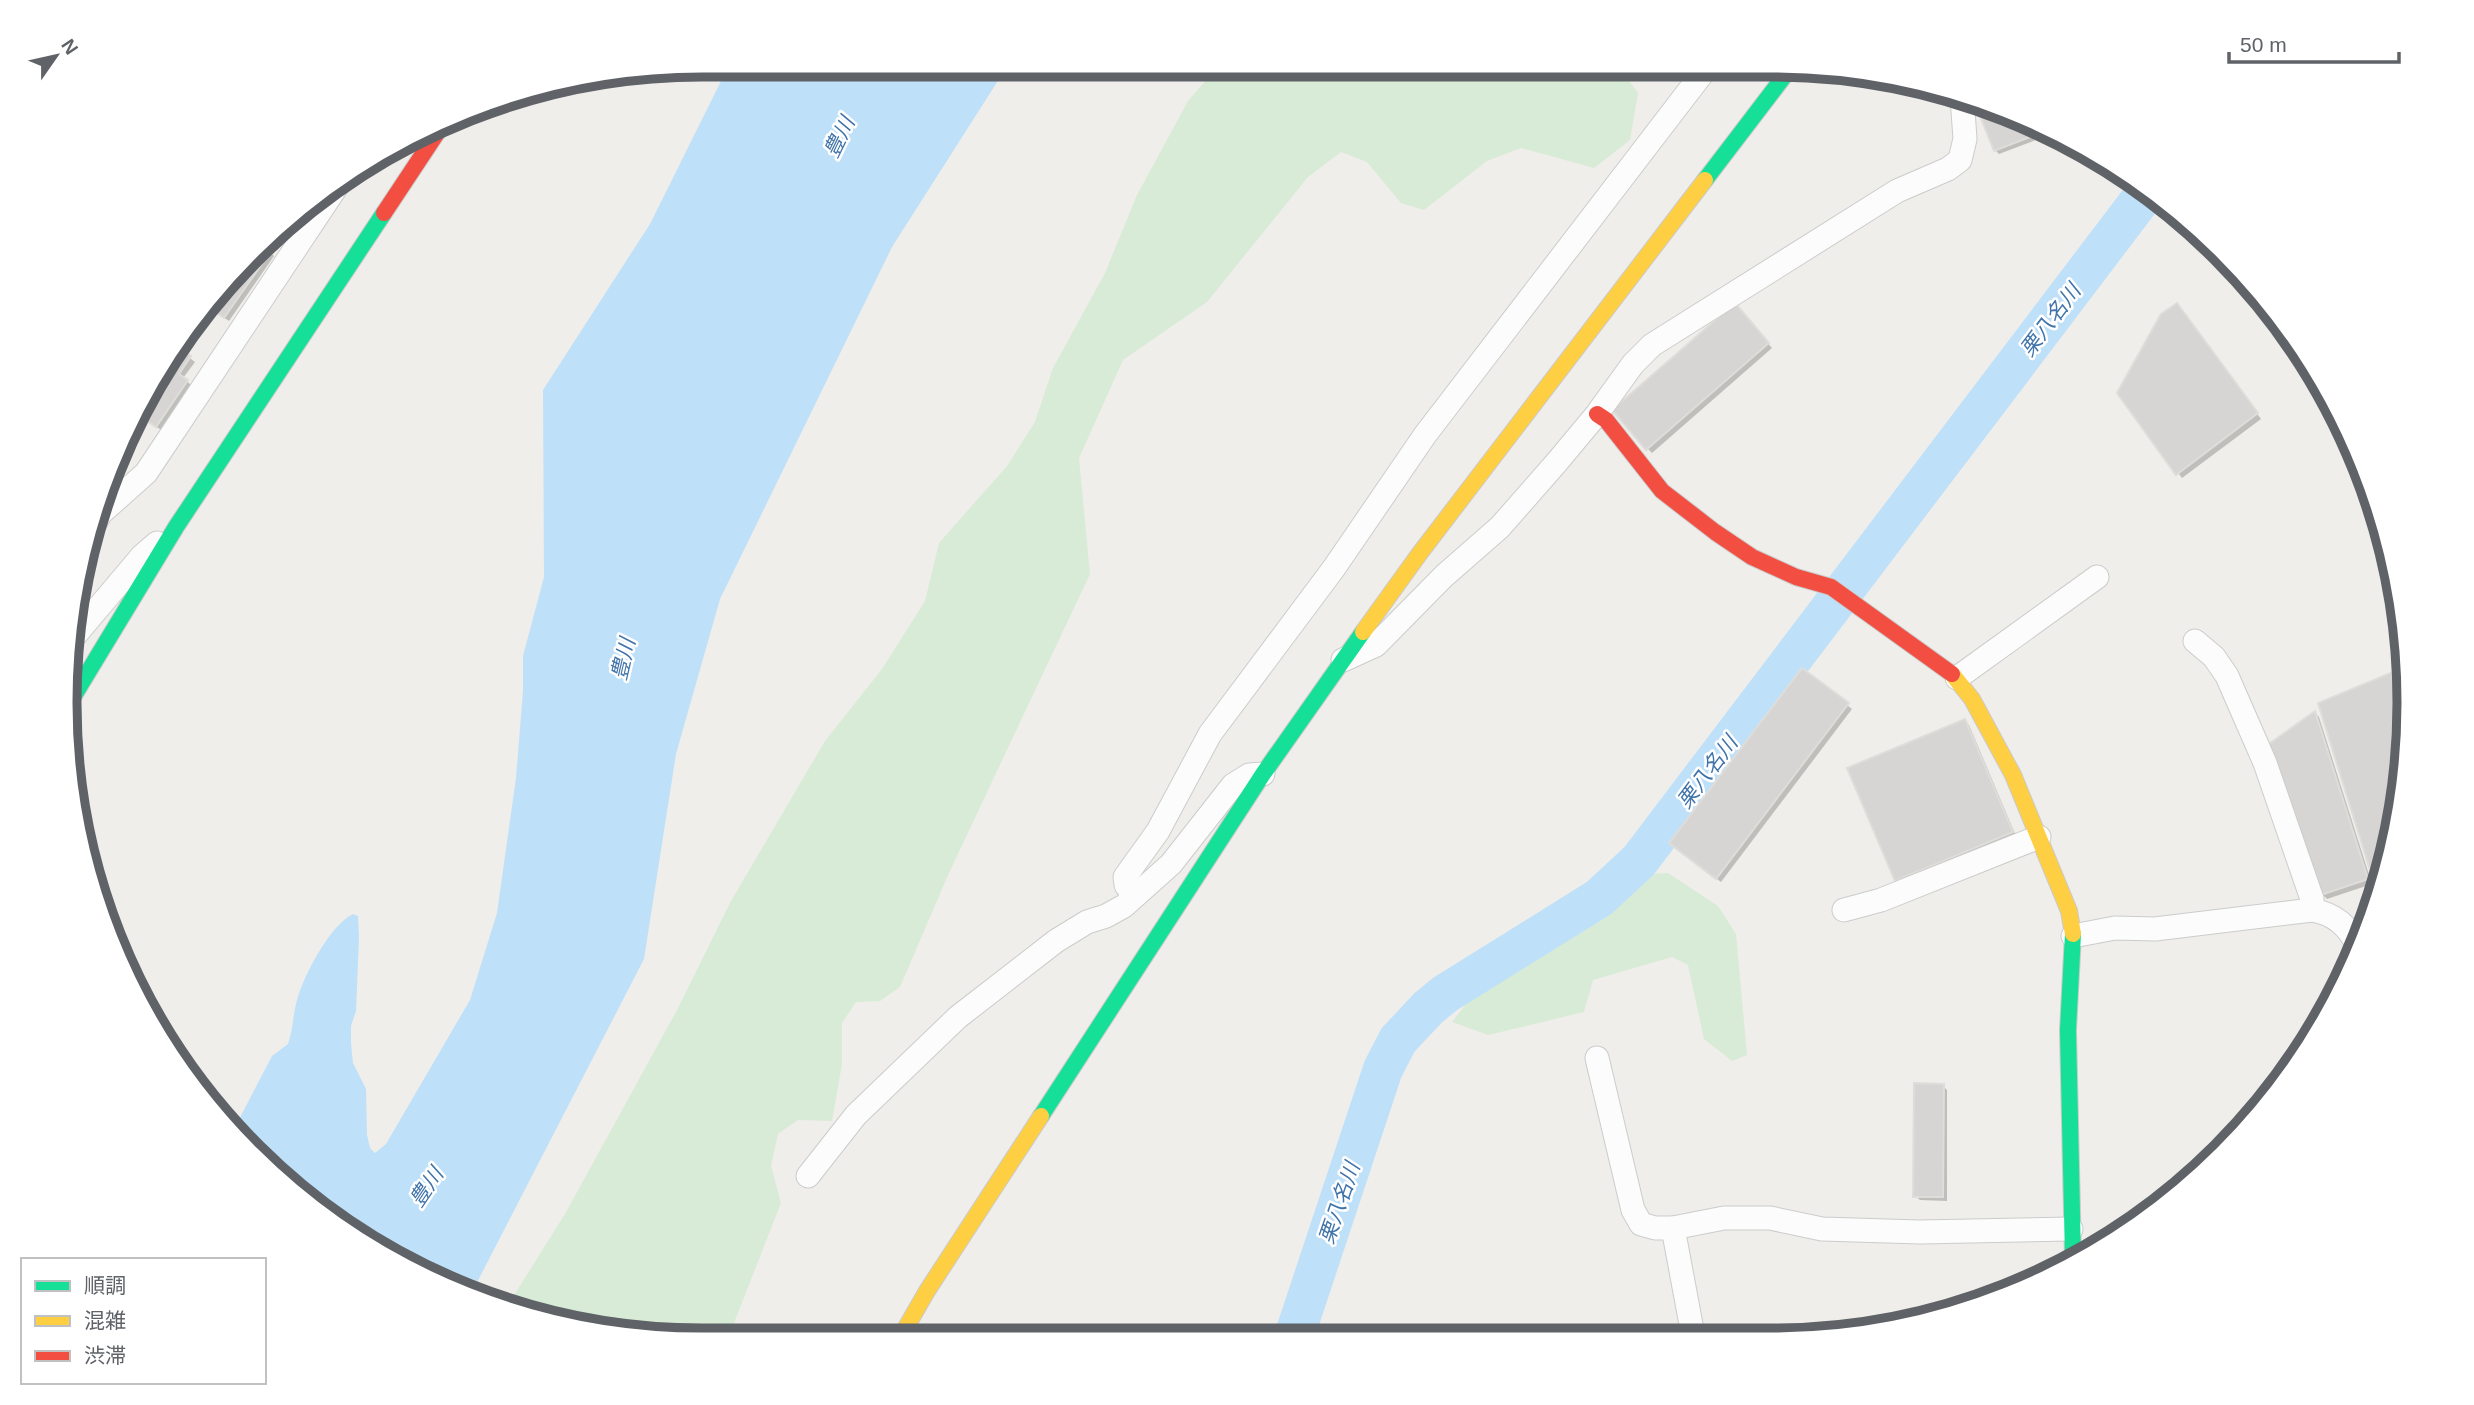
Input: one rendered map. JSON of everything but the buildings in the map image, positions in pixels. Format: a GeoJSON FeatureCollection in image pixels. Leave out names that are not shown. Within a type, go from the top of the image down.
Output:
{"type":"FeatureCollection","features":[{"type":"Feature","properties":{"kind":"street"},"geometry":{"type":"LineString","coordinates":[[1140,891],[1132,892],[1126,886],[1125,877],[1158,831],[1210,734],[1334,568],[1425,436],[1700,77]]}},
{"type":"Feature","properties":{"kind":"street"},"geometry":{"type":"LineString","coordinates":[[906,1328],[1263,774],[1342,661],[1429,542],[1783,77]]}},
{"type":"Feature","properties":{"kind":"street"},"geometry":{"type":"LineString","coordinates":[[1342,661],[1376,645],[1444,576],[1500,527],[1652,345],[1897,191],[1948,169],[1960,160],[1965,139],[1963,107]]}},
{"type":"Feature","properties":{"kind":"street"},"geometry":{"type":"LineString","coordinates":[[77,690],[176,527],[433,139]]}},
{"type":"Feature","properties":{"kind":"street"},"geometry":{"type":"LineString","coordinates":[[108,506],[146,473],[325,204]]}},
{"type":"Feature","properties":{"kind":"street"},"geometry":{"type":"LineString","coordinates":[[1597,414],[1606,420],[1662,491],[1715,532],[1752,557],[1796,577],[1831,587],[1957,678],[1972,699],[2013,775],[2069,911],[2073,936],[2068,1030],[2072,1250]]}},
{"type":"Feature","properties":{"kind":"street"},"geometry":{"type":"LineString","coordinates":[[81,628],[142,556],[176,527]]}},
{"type":"Feature","properties":{"kind":"street"},"geometry":{"type":"LineString","coordinates":[[1957,678],[2097,577]]}},
{"type":"Feature","properties":{"kind":"street"},"geometry":{"type":"LineString","coordinates":[[2195,641],[2214,657],[2227,676],[2265,763],[2312,899],[2312,910]]}},
{"type":"Feature","properties":{"kind":"street"},"geometry":{"type":"LineString","coordinates":[[808,1176],[856,1115],[958,1017],[1056,941],[1087,922],[1124,906],[1171,864],[1233,785],[1249,775],[1263,774]]}},
{"type":"Feature","properties":{"kind":"street"},"geometry":{"type":"LineString","coordinates":[[1844,911],[1881,900],[2039,837]]}},
{"type":"Feature","properties":{"kind":"street"},"geometry":{"type":"LineString","coordinates":[[2073,936],[2115,928],[2155,929],[2312,910],[2327,913],[2339,920],[2352,935]]}},
{"type":"Feature","properties":{"kind":"street"},"geometry":{"type":"LineString","coordinates":[[1597,1058],[1633,1210],[1641,1224],[1654,1228],[1673,1228],[1724,1218],[1770,1218],[1836,1230],[1920,1232],[2071,1228]]}},
{"type":"Feature","properties":{"kind":"street"},"geometry":{"type":"LineString","coordinates":[[1673,1228],[1692,1328]]}},
{"type":"Feature","properties":{"kind":"green space"},"geometry":{"type":"Polygon","coordinates":[[[1209,77],[1626,77],[1638,93],[1630,140],[1594,168],[1521,148],[1487,161],[1424,210],[1401,203],[1367,162],[1341,152],[1308,177],[1207,302],[1123,360],[1079,458],[1090,574],[948,875],[900,987],[880,1001],[856,1002],[842,1023],[842,1064],[832,1121],[798,1120],[778,1134],[771,1166],[781,1203],[734,1323],[730,1328],[702,1328],[621,1323],[580,1316],[512,1298],[565,1214],[677,1010],[731,901],[825,741],[882,669],[925,601],[939,543],[1007,466],[1035,422],[1053,368],[1105,273],[1137,195],[1188,101],[1209,77]]]}},
{"type":"Feature","properties":{"kind":"green space"},"geometry":{"type":"Polygon","coordinates":[[[1668,873],[1718,906],[1736,934],[1747,1055],[1732,1061],[1704,1039],[1688,965],[1672,957],[1593,980],[1584,1012],[1488,1035],[1452,1022],[1474,994],[1614,906],[1646,874],[1668,873]]]}},
{"type":"Feature","properties":{"kind":"water","name":"豊川"},"geometry":{"type":"Polygon","coordinates":[[[723,77],[1000,77],[892,247],[720,599],[676,754],[644,959],[476,1285],[426,1263],[355,1223],[290,1173],[238,1121],[272,1056],[288,1044],[297,1000],[312,965],[327,939],[353,914],[358,916],[359,938],[356,1011],[351,1026],[351,1044],[353,1063],[366,1089],[367,1135],[370,1148],[375,1153],[386,1144],[470,1000],[497,913],[516,778],[523,656],[544,577],[543,390],[650,224],[723,77]]]}},
{"type":"Feature","properties":{"kind":"waterway","name":"栗八名川"},"geometry":{"type":"LineString","coordinates":[[1297,1328],[1383,1069],[1398,1040],[1445,994],[1599,898],[1639,861],[2141,198]]}},
{"type":"Feature","properties":{"kind":"traffic: fast"},"geometry":{"type":"LineString","coordinates":[[1705,180],[1783,77]]}},
{"type":"Feature","properties":{"kind":"traffic: fast"},"geometry":{"type":"LineString","coordinates":[[77,690],[176,527],[384,213]]}},
{"type":"Feature","properties":{"kind":"traffic: fast"},"geometry":{"type":"LineString","coordinates":[[1041,1116],[1263,774],[1363,632]]}},
{"type":"Feature","properties":{"kind":"traffic: fast"},"geometry":{"type":"LineString","coordinates":[[2073,934],[2068,1030],[2073,1250]]}},
{"type":"Feature","properties":{"kind":"traffic: slow"},"geometry":{"type":"LineString","coordinates":[[1363,632],[1420,553],[1705,180]]}},
{"type":"Feature","properties":{"kind":"traffic: slow"},"geometry":{"type":"LineString","coordinates":[[1952,674],[1972,699],[2013,775],[2069,911],[2073,934]]}},
{"type":"Feature","properties":{"kind":"traffic: slow"},"geometry":{"type":"LineString","coordinates":[[906,1328],[1041,1116]]}},
{"type":"Feature","properties":{"kind":"traffic: jam"},"geometry":{"type":"LineString","coordinates":[[384,213],[433,139]]}},
{"type":"Feature","properties":{"kind":"traffic: jam"},"geometry":{"type":"LineString","coordinates":[[1597,414],[1606,420],[1662,491],[1715,532],[1752,557],[1796,577],[1831,587],[1952,674]]}}]}
